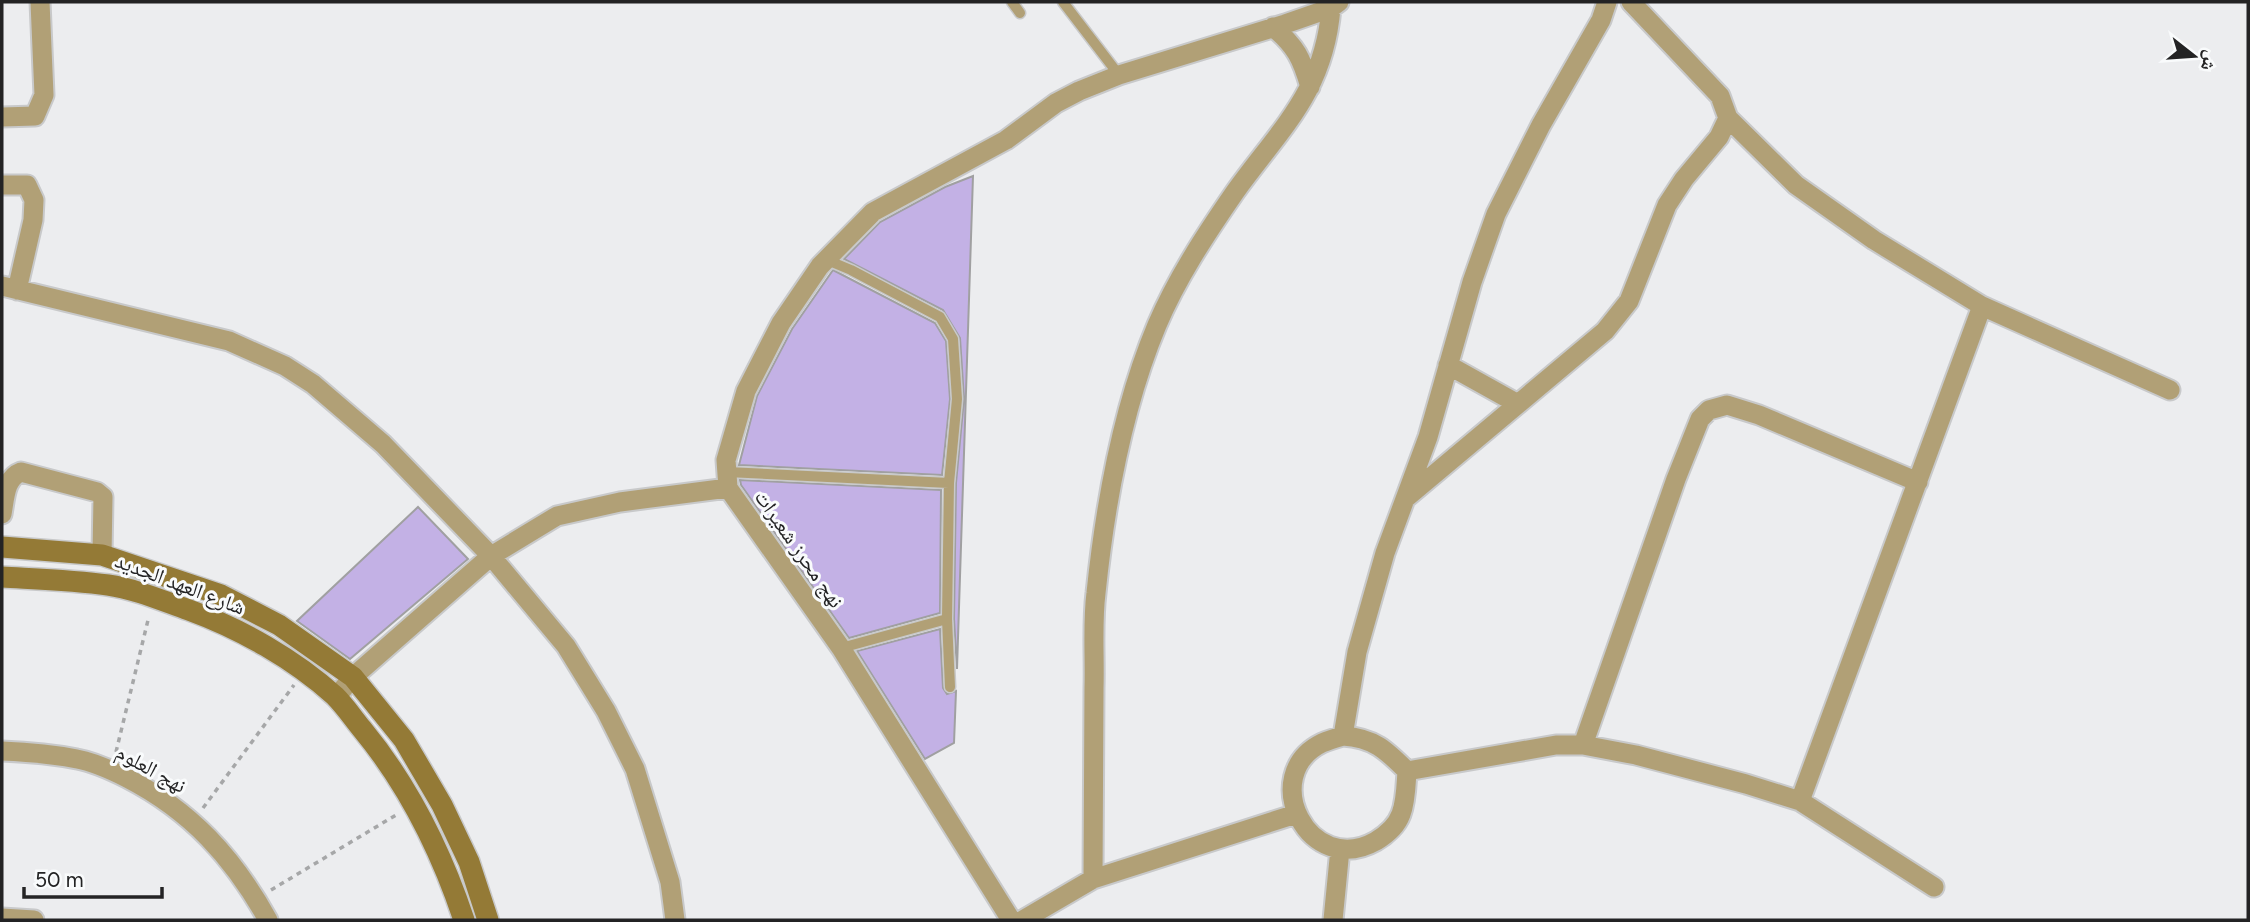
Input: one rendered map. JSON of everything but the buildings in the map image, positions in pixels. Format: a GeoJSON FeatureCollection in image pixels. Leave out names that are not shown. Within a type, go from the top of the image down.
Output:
{"type":"FeatureCollection","features":[{"type":"Feature","properties":{"kind":"main road","name":"شارع العهد الجديد"},"geometry":{"type":"LineString","coordinates":[[2,547],[102,555],[221,595],[279,625],[353,677],[404,740],[442,805],[469,862],[488,920]]}},
{"type":"Feature","properties":{"kind":"main road","name":"شارع العهد الجديد"},"geometry":{"type":"LineString","coordinates":[[2,577],[109,585],[154,597],[214,620],[270,649],[304,672],[336,697],[381,752],[447,869],[464,920]]}},
{"type":"Feature","properties":{"kind":"street"},"geometry":{"type":"LineString","coordinates":[[2,117],[35,116],[42,104],[44,95],[40,2]]}},
{"type":"Feature","properties":{"kind":"street"},"geometry":{"type":"LineString","coordinates":[[1343,736],[1357,652],[1385,554],[1428,437],[1496,214],[1541,125],[1601,20],[1607,2]]}},
{"type":"Feature","properties":{"kind":"street"},"geometry":{"type":"LineString","coordinates":[[1631,2],[1720,96],[1728,118],[1796,186],[1874,240],[1982,306],[2170,390]]}},
{"type":"Feature","properties":{"kind":"street"},"geometry":{"type":"LineString","coordinates":[[728,480],[726,460],[746,391],[781,323],[827,260],[873,212],[1006,140],[1056,103],[1079,91],[1119,75],[1273,27],[1333,4],[1329,35],[1310,87],[1293,118],[1237,190],[1193,256],[1157,325],[1130,408],[1111,491],[1095,595],[1093,879]]}},
{"type":"Feature","properties":{"kind":"street"},"geometry":{"type":"LineString","coordinates":[[1273,27],[1289,41],[1302,59],[1310,87]]}},
{"type":"Feature","properties":{"kind":"street"},"geometry":{"type":"LineString","coordinates":[[1406,499],[1605,331],[1629,301],[1667,205],[1684,179],[1719,137],[1728,118]]}},
{"type":"Feature","properties":{"kind":"street"},"geometry":{"type":"LineString","coordinates":[[2,185],[27,185],[34,200],[33,220],[9,288],[229,341],[285,366],[313,384],[383,444],[491,556],[566,646],[606,711],[635,769],[670,881],[675,920]]}},
{"type":"Feature","properties":{"kind":"street"},"geometry":{"type":"LineString","coordinates":[[1800,801],[1982,306]]}},
{"type":"Feature","properties":{"kind":"street"},"geometry":{"type":"LineString","coordinates":[[1448,365],[1518,404]]}},
{"type":"Feature","properties":{"kind":"street"},"geometry":{"type":"LineString","coordinates":[[1583,745],[1676,479],[1700,419],[1709,410],[1727,405],[1759,415],[1918,482]]}},
{"type":"Feature","properties":{"kind":"street"},"geometry":{"type":"LineString","coordinates":[[2,514],[9,483],[13,475],[21,472],[97,492],[103,497],[102,555]]}},
{"type":"Feature","properties":{"kind":"street","name":"نهج محرز شعيرات"},"geometry":{"type":"LineString","coordinates":[[336,697],[353,677],[491,556],[557,516],[728,480],[841,648],[1011,920]]}},
{"type":"Feature","properties":{"kind":"street"},"geometry":{"type":"LineString","coordinates":[[1343,736],[1361,737],[1383,748],[1407,771],[1401,815],[1387,835],[1365,847],[1340,849],[1322,843],[1307,831],[1296,814],[1293,782],[1308,753],[1321,743],[1343,736]]}},
{"type":"Feature","properties":{"kind":"street"},"geometry":{"type":"LineString","coordinates":[[1407,771],[1556,745],[1583,745],[1660,761],[1800,801],[1934,887]]}},
{"type":"Feature","properties":{"kind":"street","name":"نهج العلوم"},"geometry":{"type":"LineString","coordinates":[[2,751],[78,759],[111,770],[157,793],[193,821],[230,862],[268,920]]}},
{"type":"Feature","properties":{"kind":"street"},"geometry":{"type":"LineString","coordinates":[[1023,920],[1093,879],[1296,814]]}},
{"type":"Feature","properties":{"kind":"street"},"geometry":{"type":"LineString","coordinates":[[1333,920],[1340,849]]}},
{"type":"Feature","properties":{"kind":"street"},"geometry":{"type":"LineString","coordinates":[[2,918],[34,920]]}},
{"type":"Feature","properties":{"kind":"lane"},"geometry":{"type":"LineString","coordinates":[[1012,2],[1020,13]]}},
{"type":"Feature","properties":{"kind":"lane"},"geometry":{"type":"LineString","coordinates":[[1063,2],[1119,75]]}},
{"type":"Feature","properties":{"kind":"lane"},"geometry":{"type":"LineString","coordinates":[[827,260],[940,317],[953,339],[957,399],[950,483],[947,618],[950,687]]}},
{"type":"Feature","properties":{"kind":"lane"},"geometry":{"type":"LineString","coordinates":[[728,480],[950,483]]}},
{"type":"Feature","properties":{"kind":"lane"},"geometry":{"type":"LineString","coordinates":[[841,648],[947,618]]}},
{"type":"Feature","properties":{"kind":"path"},"geometry":{"type":"LineString","coordinates":[[111,770],[154,597]]}},
{"type":"Feature","properties":{"kind":"path"},"geometry":{"type":"LineString","coordinates":[[193,821],[304,672]]}},
{"type":"Feature","properties":{"kind":"path"},"geometry":{"type":"LineString","coordinates":[[255,899],[413,805]]}}]}
